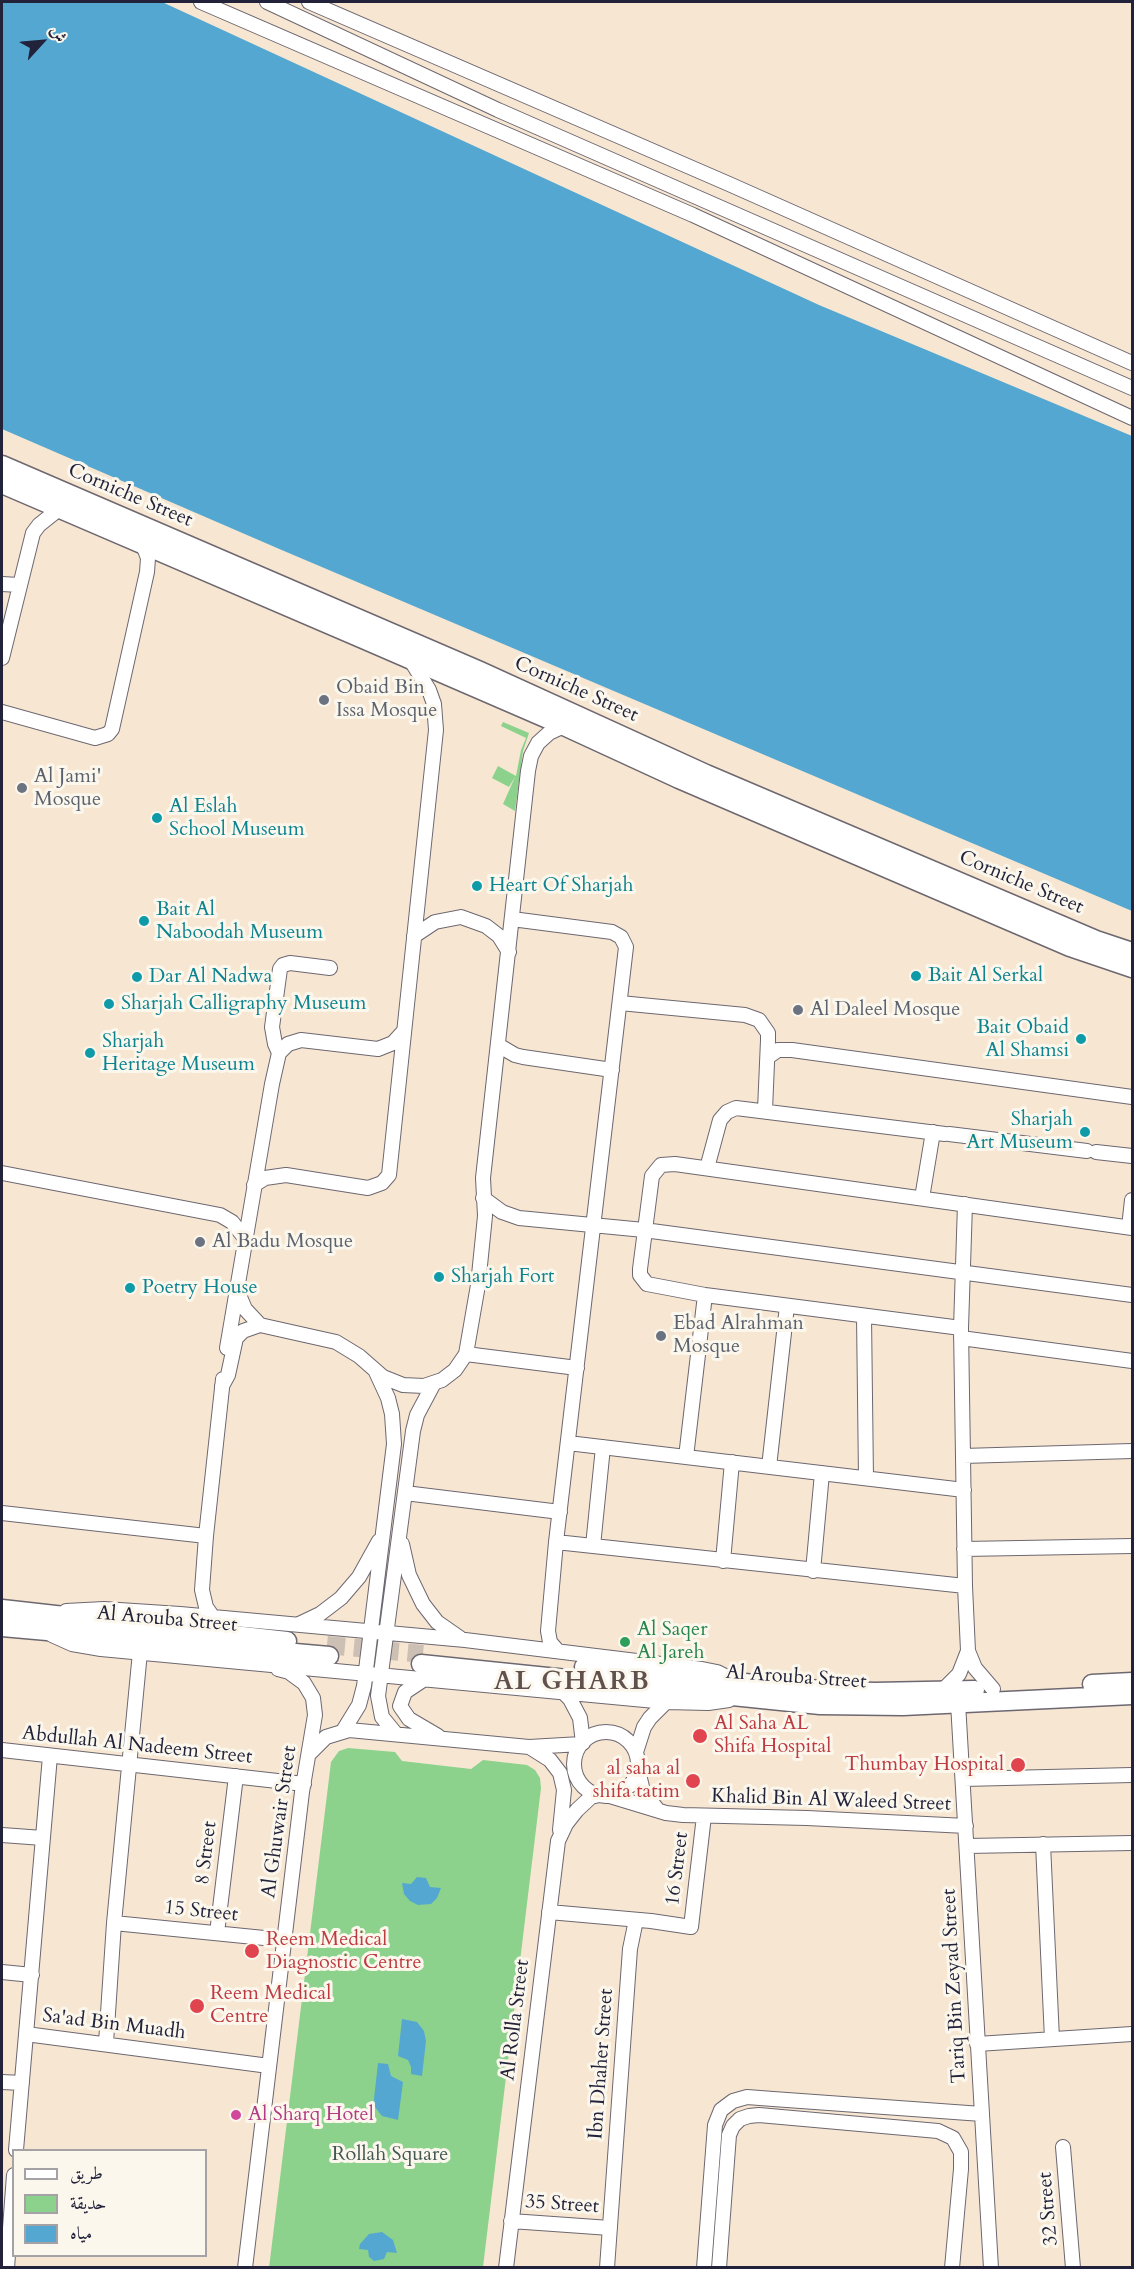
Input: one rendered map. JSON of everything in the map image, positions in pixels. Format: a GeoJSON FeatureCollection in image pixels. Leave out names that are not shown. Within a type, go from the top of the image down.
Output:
{"type":"FeatureCollection","features":[{"type":"Feature","properties":{"kind":"main road","name":"Corniche Street"},"geometry":{"type":"LineString","coordinates":[[2,465],[480,671],[716,778],[1096,939],[1132,952]]}},
{"type":"Feature","properties":{"kind":"main road","name":"Corniche Street"},"geometry":{"type":"LineString","coordinates":[[2,484],[1070,947],[1132,968]]}},
{"type":"Feature","properties":{"kind":"main road","name":"Al Arouba Street"},"geometry":{"type":"LineString","coordinates":[[2,1609],[46,1623]]}},
{"type":"Feature","properties":{"kind":"main road","name":"Al Arouba Street"},"geometry":{"type":"LineString","coordinates":[[2,1627],[46,1623],[328,1651]]}},
{"type":"Feature","properties":{"kind":"main road","name":"Al Arouba Street"},"geometry":{"type":"LineString","coordinates":[[423,1665],[609,1682],[737,1690],[942,1691],[1132,1683]]}},
{"type":"Feature","properties":{"kind":"main road","name":"Al Arouba Street"},"geometry":{"type":"LineString","coordinates":[[737,1690],[848,1706],[1132,1695]]}},
{"type":"Feature","properties":{"kind":"street"},"geometry":{"type":"LineString","coordinates":[[201,2],[693,215],[1132,418]]}},
{"type":"Feature","properties":{"kind":"street"},"geometry":{"type":"LineString","coordinates":[[267,2],[498,110],[1132,388]]}},
{"type":"Feature","properties":{"kind":"street"},"geometry":{"type":"LineString","coordinates":[[309,2],[601,128],[1132,363]]}},
{"type":"Feature","properties":{"kind":"street"},"geometry":{"type":"LineString","coordinates":[[498,110],[526,113],[591,142],[598,138],[601,128]]}},
{"type":"Feature","properties":{"kind":"street"},"geometry":{"type":"LineString","coordinates":[[634,190],[641,172]]}},
{"type":"Feature","properties":{"kind":"street"},"geometry":{"type":"LineString","coordinates":[[693,215],[702,199]]}},
{"type":"Feature","properties":{"kind":"street"},"geometry":{"type":"LineString","coordinates":[[1095,400],[1106,376]]}},
{"type":"Feature","properties":{"kind":"street"},"geometry":{"type":"LineString","coordinates":[[2,658],[33,533],[59,509]]}},
{"type":"Feature","properties":{"kind":"street"},"geometry":{"type":"LineString","coordinates":[[2,712],[95,738],[108,734],[112,729],[147,572],[148,558],[143,545]]}},
{"type":"Feature","properties":{"kind":"street"},"geometry":{"type":"LineString","coordinates":[[2,584],[20,585]]}},
{"type":"Feature","properties":{"kind":"street"},"geometry":{"type":"LineString","coordinates":[[254,1185],[265,1178],[276,1175],[368,1188],[382,1183],[390,1170],[436,718],[429,690],[410,659]]}},
{"type":"Feature","properties":{"kind":"street"},"geometry":{"type":"LineString","coordinates":[[222,1386],[228,1375],[236,1338],[243,1331],[260,1325],[336,1342],[393,1382],[403,1385],[424,1386],[434,1383],[455,1370],[466,1354],[478,1285],[485,1216],[483,1178],[531,756],[538,743],[549,733],[564,726]]}},
{"type":"Feature","properties":{"kind":"street"},"geometry":{"type":"LineString","coordinates":[[414,936],[435,922],[461,917],[478,922],[494,931],[509,952]]}},
{"type":"Feature","properties":{"kind":"street"},"geometry":{"type":"LineString","coordinates":[[512,919],[612,932],[621,937],[626,947],[556,1542],[548,1631],[550,1642],[557,1650]]}},
{"type":"Feature","properties":{"kind":"street"},"geometry":{"type":"LineString","coordinates":[[279,1053],[274,1044],[272,1026],[280,969],[283,965],[290,963],[330,968]]}},
{"type":"Feature","properties":{"kind":"street"},"geometry":{"type":"LineString","coordinates":[[620,1003],[753,1017],[759,1020],[768,1033],[765,1110]]}},
{"type":"Feature","properties":{"kind":"street"},"geometry":{"type":"LineString","coordinates":[[213,1617],[206,1607],[202,1590],[222,1386],[254,1185],[279,1053],[288,1044],[301,1040],[378,1049],[393,1043],[404,1032]]}},
{"type":"Feature","properties":{"kind":"street"},"geometry":{"type":"LineString","coordinates":[[498,1045],[523,1057],[612,1070]]}},
{"type":"Feature","properties":{"kind":"street"},"geometry":{"type":"LineString","coordinates":[[768,1057],[778,1050],[792,1050],[1132,1097]]}},
{"type":"Feature","properties":{"kind":"street"},"geometry":{"type":"LineString","coordinates":[[707,1168],[720,1120],[727,1112],[736,1108],[1132,1156]]}},
{"type":"Feature","properties":{"kind":"street"},"geometry":{"type":"LineString","coordinates":[[922,1198],[942,1133]]}},
{"type":"Feature","properties":{"kind":"street"},"geometry":{"type":"LineString","coordinates":[[1132,1200],[1130,1227],[666,1163],[655,1170],[652,1176],[640,1269],[642,1280],[652,1286],[864,1316],[1132,1361]]}},
{"type":"Feature","properties":{"kind":"street"},"geometry":{"type":"LineString","coordinates":[[2,1173],[220,1215],[232,1222],[245,1238]]}},
{"type":"Feature","properties":{"kind":"street"},"geometry":{"type":"LineString","coordinates":[[483,1198],[502,1212],[519,1218],[644,1230],[1132,1295]]}},
{"type":"Feature","properties":{"kind":"street"},"geometry":{"type":"LineString","coordinates":[[220,1215],[251,1204]]}},
{"type":"Feature","properties":{"kind":"street"},"geometry":{"type":"LineString","coordinates":[[965,1204],[961,1333],[968,1651],[975,1668],[993,1689]]}},
{"type":"Feature","properties":{"kind":"street"},"geometry":{"type":"LineString","coordinates":[[237,1288],[244,1309],[260,1325]]}},
{"type":"Feature","properties":{"kind":"street"},"geometry":{"type":"LineString","coordinates":[[686,1457],[705,1295]]}},
{"type":"Feature","properties":{"kind":"street"},"geometry":{"type":"LineString","coordinates":[[769,1467],[787,1306]]}},
{"type":"Feature","properties":{"kind":"street"},"geometry":{"type":"LineString","coordinates":[[864,1316],[866,1478]]}},
{"type":"Feature","properties":{"kind":"street"},"geometry":{"type":"LineString","coordinates":[[466,1354],[577,1362]]}},
{"type":"Feature","properties":{"kind":"street"},"geometry":{"type":"LineString","coordinates":[[343,1731],[358,1706],[365,1672],[394,1444],[394,1429],[388,1398],[375,1370]]}},
{"type":"Feature","properties":{"kind":"street"},"geometry":{"type":"LineString","coordinates":[[396,1734],[386,1724],[380,1710],[378,1696],[413,1431],[417,1415],[434,1383]]}},
{"type":"Feature","properties":{"kind":"street"},"geometry":{"type":"LineString","coordinates":[[568,1443],[963,1490]]}},
{"type":"Feature","properties":{"kind":"street"},"geometry":{"type":"LineString","coordinates":[[593,1546],[603,1447]]}},
{"type":"Feature","properties":{"kind":"street"},"geometry":{"type":"LineString","coordinates":[[963,1456],[1132,1451]]}},
{"type":"Feature","properties":{"kind":"street"},"geometry":{"type":"LineString","coordinates":[[723,1561],[732,1462]]}},
{"type":"Feature","properties":{"kind":"street"},"geometry":{"type":"LineString","coordinates":[[813,1571],[822,1473]]}},
{"type":"Feature","properties":{"kind":"street"},"geometry":{"type":"LineString","coordinates":[[405,1493],[560,1512]]}},
{"type":"Feature","properties":{"kind":"street"},"geometry":{"type":"LineString","coordinates":[[2,1513],[206,1536]]}},
{"type":"Feature","properties":{"kind":"street"},"geometry":{"type":"LineString","coordinates":[[295,1625],[320,1614],[341,1598],[359,1577],[383,1533]]}},
{"type":"Feature","properties":{"kind":"street"},"geometry":{"type":"LineString","coordinates":[[400,1536],[409,1575],[423,1604],[443,1628],[465,1640]]}},
{"type":"Feature","properties":{"kind":"street"},"geometry":{"type":"LineString","coordinates":[[556,1542],[965,1586]]}},
{"type":"Feature","properties":{"kind":"street"},"geometry":{"type":"LineString","coordinates":[[964,1549],[1132,1546]]}},
{"type":"Feature","properties":{"kind":"street"},"geometry":{"type":"LineString","coordinates":[[180,1614],[192,1607],[202,1590]]}},
{"type":"Feature","properties":{"kind":"street"},"geometry":{"type":"LineString","coordinates":[[104,1609],[295,1625],[465,1640],[710,1670],[724,1675],[737,1690],[708,1703],[666,1702],[562,1691],[423,1665],[381,1674],[86,1647],[72,1644],[46,1623],[70,1610],[104,1609]]}},
{"type":"Feature","properties":{"kind":"street"},"geometry":{"type":"LineString","coordinates":[[942,1691],[959,1674],[968,1651]]}},
{"type":"Feature","properties":{"kind":"street"},"geometry":{"type":"LineString","coordinates":[[106,2043],[114,1923],[140,1652]]}},
{"type":"Feature","properties":{"kind":"street","name":"Al Ghuwair Street"},"geometry":{"type":"LineString","coordinates":[[249,2267],[269,2120],[269,2066],[278,2045],[288,1961],[284,1940],[298,1885],[304,1784],[315,1715],[313,1698],[304,1683],[289,1672],[261,1663]]}},
{"type":"Feature","properties":{"kind":"street"},"geometry":{"type":"LineString","coordinates":[[423,1665],[405,1692],[400,1706],[409,1719],[442,1739]]}},
{"type":"Feature","properties":{"kind":"street"},"geometry":{"type":"LineString","coordinates":[[562,1691],[576,1708],[580,1718],[582,1744]]}},
{"type":"Feature","properties":{"kind":"street"},"geometry":{"type":"LineString","coordinates":[[658,1810],[643,1791],[636,1752],[644,1727],[666,1702]]}},
{"type":"Feature","properties":{"kind":"street","name":"Tariq Bin Zeyad Street"},"geometry":{"type":"LineString","coordinates":[[958,1703],[991,2268]]}},
{"type":"Feature","properties":{"kind":"street"},"geometry":{"type":"LineString","coordinates":[[308,1756],[327,1737],[343,1731],[529,1747],[582,1744]]}},
{"type":"Feature","properties":{"kind":"street"},"geometry":{"type":"LineString","coordinates":[[636,1752],[624,1738],[607,1732],[590,1737],[582,1744],[575,1761],[578,1779],[584,1786],[604,1795],[625,1790],[635,1778],[638,1770]]}},
{"type":"Feature","properties":{"kind":"street"},"geometry":{"type":"LineString","coordinates":[[529,1747],[550,1760],[563,1781],[564,1798],[558,1841]]}},
{"type":"Feature","properties":{"kind":"street","name":"Abdullah Al Nadeem Street"},"geometry":{"type":"LineString","coordinates":[[2,1750],[304,1784]]}},
{"type":"Feature","properties":{"kind":"street"},"geometry":{"type":"LineString","coordinates":[[16,2149],[50,1756]]}},
{"type":"Feature","properties":{"kind":"street"},"geometry":{"type":"LineString","coordinates":[[963,1779],[1132,1775]]}},
{"type":"Feature","properties":{"kind":"street","name":"8 Street"},"geometry":{"type":"LineString","coordinates":[[217,1933],[236,1776]]}},
{"type":"Feature","properties":{"kind":"street","name":"Khalid Bin Al Waleed Street"},"geometry":{"type":"LineString","coordinates":[[604,1795],[658,1810],[705,1816],[807,1818],[966,1826]]}},
{"type":"Feature","properties":{"kind":"street","name":"Al Rolla Street"},"geometry":{"type":"LineString","coordinates":[[506,2268],[558,1841],[566,1824],[591,1797],[604,1795]]}},
{"type":"Feature","properties":{"kind":"street","name":"16 Street"},"geometry":{"type":"LineString","coordinates":[[636,1920],[691,1927],[705,1816]]}},
{"type":"Feature","properties":{"kind":"street"},"geometry":{"type":"LineString","coordinates":[[2,1834],[43,1839]]}},
{"type":"Feature","properties":{"kind":"street"},"geometry":{"type":"LineString","coordinates":[[967,1846],[1132,1843]]}},
{"type":"Feature","properties":{"kind":"street"},"geometry":{"type":"LineString","coordinates":[[1043,1844],[1052,2039]]}},
{"type":"Feature","properties":{"kind":"street"},"geometry":{"type":"LineString","coordinates":[[549,1912],[636,1920]]}},
{"type":"Feature","properties":{"kind":"street","name":"Ibn Dhaher Street"},"geometry":{"type":"LineString","coordinates":[[607,2268],[630,1949],[636,1920]]}},
{"type":"Feature","properties":{"kind":"street","name":"15 Street"},"geometry":{"type":"LineString","coordinates":[[114,1923],[284,1940]]}},
{"type":"Feature","properties":{"kind":"street"},"geometry":{"type":"LineString","coordinates":[[2,1972],[32,1975]]}},
{"type":"Feature","properties":{"kind":"street","name":"Sa'ad Bin Muadh"},"geometry":{"type":"LineString","coordinates":[[26,2034],[269,2066]]}},
{"type":"Feature","properties":{"kind":"street"},"geometry":{"type":"LineString","coordinates":[[977,2044],[1132,2034]]}},
{"type":"Feature","properties":{"kind":"street"},"geometry":{"type":"LineString","coordinates":[[2,2082],[22,2083]]}},
{"type":"Feature","properties":{"kind":"street"},"geometry":{"type":"LineString","coordinates":[[704,2268],[717,2117],[720,2110],[733,2101],[747,2097],[773,2098],[982,2114]]}},
{"type":"Feature","properties":{"kind":"street"},"geometry":{"type":"LineString","coordinates":[[771,2117],[773,2098]]}},
{"type":"Feature","properties":{"kind":"street"},"geometry":{"type":"LineString","coordinates":[[719,2268],[729,2135],[733,2126],[740,2119],[749,2116],[938,2131],[953,2138],[961,2152],[961,2169],[952,2268]]}},
{"type":"Feature","properties":{"kind":"street","name":"32 Street"},"geometry":{"type":"LineString","coordinates":[[1063,2146],[1073,2268]]}},
{"type":"Feature","properties":{"kind":"street"},"geometry":{"type":"LineString","coordinates":[[961,2169],[985,2170]]}},
{"type":"Feature","properties":{"kind":"street"},"geometry":{"type":"LineString","coordinates":[[7,2268],[6,2206],[12,2183]]}},
{"type":"Feature","properties":{"kind":"street","name":"35 Street"},"geometry":{"type":"LineString","coordinates":[[511,2221],[610,2228]]}},
{"type":"Feature","properties":{"kind":"green space"},"geometry":{"type":"Polygon","coordinates":[[[503,722],[529,733],[523,751],[515,811],[503,804],[515,777],[509,787],[492,778],[498,766],[516,776],[526,738],[501,726],[503,722]]]}},
{"type":"Feature","properties":{"kind":"green space","name":"Rollah Square"},"geometry":{"type":"Polygon","coordinates":[[[348,1748],[395,1752],[402,1761],[471,1769],[483,1760],[527,1765],[535,1770],[540,1778],[541,1788],[483,2267],[269,2268],[331,1762],[339,1751],[348,1748]]]}},
{"type":"Feature","properties":{"kind":"water"},"geometry":{"type":"Polygon","coordinates":[[[2,2],[162,2],[819,305],[1132,436],[1132,911],[2,429],[2,2]]]}},
{"type":"Feature","properties":{"kind":"water"},"geometry":{"type":"Polygon","coordinates":[[[417,1877],[426,1878],[430,1887],[441,1888],[437,1898],[431,1904],[418,1905],[404,1894],[402,1883],[411,1884],[417,1877]]]}},
{"type":"Feature","properties":{"kind":"water"},"geometry":{"type":"Polygon","coordinates":[[[402,2019],[417,2022],[424,2031],[426,2041],[422,2076],[411,2074],[408,2060],[398,2056],[402,2019]]]}},
{"type":"Feature","properties":{"kind":"water"},"geometry":{"type":"Polygon","coordinates":[[[378,2063],[388,2064],[391,2076],[403,2082],[398,2120],[382,2116],[375,2107],[378,2063]]]}},
{"type":"Feature","properties":{"kind":"water"},"geometry":{"type":"Polygon","coordinates":[[[382,2232],[393,2240],[397,2253],[387,2252],[384,2259],[374,2261],[369,2257],[368,2250],[359,2249],[360,2244],[369,2234],[382,2232]]]}},
{"type":"Feature","properties":{"kind":"tunnel"},"geometry":{"type":"LineString","coordinates":[[327,1645],[423,1654]]}},
{"type":"Feature","properties":{"kind":"place","name":"Obaid Bin Issa Mosque"},"geometry":{"type":"Point","coordinates":[324,700]}},
{"type":"Feature","properties":{"kind":"place","name":"Al Jami' Mosque"},"geometry":{"type":"Point","coordinates":[22,788]}},
{"type":"Feature","properties":{"kind":"place","name":"Al Eslah School Museum"},"geometry":{"type":"Point","coordinates":[157,818]}},
{"type":"Feature","properties":{"kind":"place","name":"Heart Of Sharjah"},"geometry":{"type":"Point","coordinates":[477,886]}},
{"type":"Feature","properties":{"kind":"place","name":"Bait Al Naboodah Museum"},"geometry":{"type":"Point","coordinates":[144,921]}},
{"type":"Feature","properties":{"kind":"place","name":"Bait Al Serkal"},"geometry":{"type":"Point","coordinates":[916,976]}},
{"type":"Feature","properties":{"kind":"place","name":"Dar Al Nadwa"},"geometry":{"type":"Point","coordinates":[137,977]}},
{"type":"Feature","properties":{"kind":"place","name":"Sharjah Calligraphy Museum"},"geometry":{"type":"Point","coordinates":[109,1004]}},
{"type":"Feature","properties":{"kind":"place","name":"Al Daleel Mosque"},"geometry":{"type":"Point","coordinates":[798,1010]}},
{"type":"Feature","properties":{"kind":"place","name":"Bait Obaid Al Shamsi"},"geometry":{"type":"Point","coordinates":[1081,1039]}},
{"type":"Feature","properties":{"kind":"place","name":"Sharjah Heritage Museum"},"geometry":{"type":"Point","coordinates":[90,1053]}},
{"type":"Feature","properties":{"kind":"place","name":"Sharjah Art Museum"},"geometry":{"type":"Point","coordinates":[1085,1132]}},
{"type":"Feature","properties":{"kind":"place","name":"Al Badu Mosque"},"geometry":{"type":"Point","coordinates":[200,1242]}},
{"type":"Feature","properties":{"kind":"place","name":"Sharjah Fort"},"geometry":{"type":"Point","coordinates":[439,1277]}},
{"type":"Feature","properties":{"kind":"place","name":"Poetry House"},"geometry":{"type":"Point","coordinates":[130,1288]}},
{"type":"Feature","properties":{"kind":"place","name":"Ebad Alrahman Mosque"},"geometry":{"type":"Point","coordinates":[661,1336]}},
{"type":"Feature","properties":{"kind":"place","name":"Al Saqer Al Jareh"},"geometry":{"type":"Point","coordinates":[625,1642]}},
{"type":"Feature","properties":{"kind":"place","name":"Al Saha AL Shifa Hospital"},"geometry":{"type":"Point","coordinates":[700,1736]}},
{"type":"Feature","properties":{"kind":"place","name":"Thumbay Hospital"},"geometry":{"type":"Point","coordinates":[1018,1765]}},
{"type":"Feature","properties":{"kind":"place","name":"al saha al shifa tatim"},"geometry":{"type":"Point","coordinates":[693,1781]}},
{"type":"Feature","properties":{"kind":"place","name":"Reem Medical Diagnostic Centre"},"geometry":{"type":"Point","coordinates":[252,1951]}},
{"type":"Feature","properties":{"kind":"place","name":"Reem Medical Centre"},"geometry":{"type":"Point","coordinates":[197,2006]}},
{"type":"Feature","properties":{"kind":"place","name":"Al Sharq Hotel"},"geometry":{"type":"Point","coordinates":[236,2115]}},
{"type":"Feature","properties":{"kind":"district","name":"AL GHARB"},"geometry":{"type":"Point","coordinates":[572,1683]}}]}
